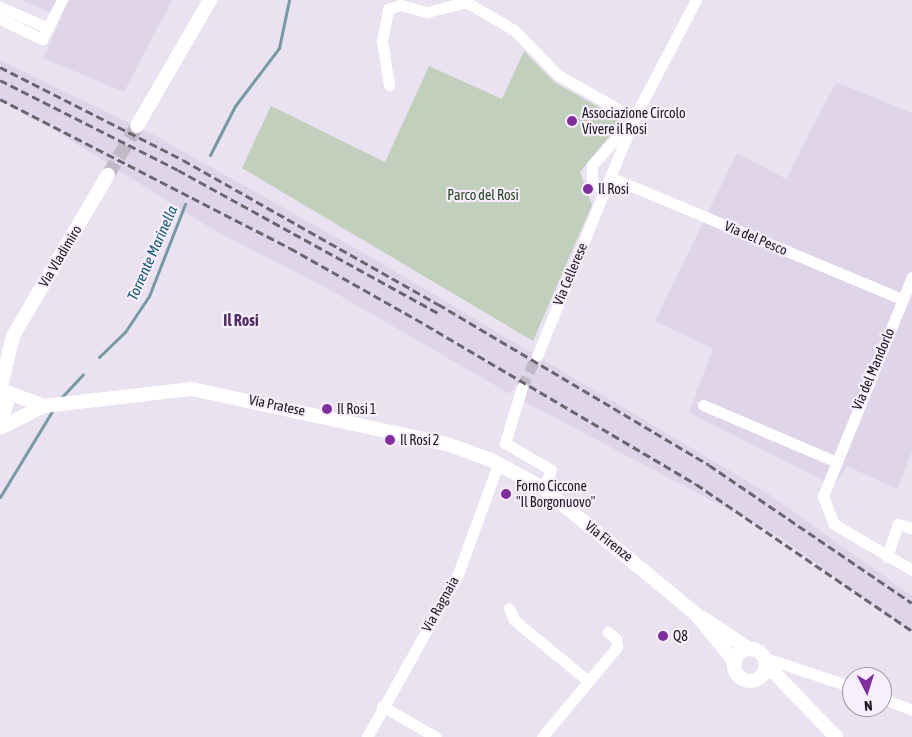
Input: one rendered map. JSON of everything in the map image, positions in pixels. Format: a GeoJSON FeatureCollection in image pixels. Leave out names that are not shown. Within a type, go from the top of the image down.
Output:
{"type":"FeatureCollection","features":[{"type":"Feature","properties":{"kind":"main road"},"geometry":{"type":"LineString","coordinates":[[137,126],[210,0]]}},
{"type":"Feature","properties":{"kind":"main road","name":"Via Vladimiro"},"geometry":{"type":"LineString","coordinates":[[0,427],[7,408],[2,387],[13,336],[108,175]]}},
{"type":"Feature","properties":{"kind":"main road","name":"Via Vladimiro"},"geometry":{"type":"LineString","coordinates":[[0,347],[13,336]]}},
{"type":"Feature","properties":{"kind":"main road"},"geometry":{"type":"LineString","coordinates":[[2,387],[44,406]]}},
{"type":"Feature","properties":{"kind":"main road","name":"Via Pratese"},"geometry":{"type":"LineString","coordinates":[[0,427],[44,406],[166,389],[219,393],[386,428],[494,462]]}},
{"type":"Feature","properties":{"kind":"main road","name":"Via Firenze"},"geometry":{"type":"LineString","coordinates":[[494,462],[543,488],[696,614],[766,662],[799,701],[836,737]]}},
{"type":"Feature","properties":{"kind":"main road","name":"Via Firenze"},"geometry":{"type":"LineString","coordinates":[[696,614],[735,662],[739,677],[754,681],[799,701]]}},
{"type":"Feature","properties":{"kind":"main road"},"geometry":{"type":"LineString","coordinates":[[735,662],[749,649]]}},
{"type":"Feature","properties":{"kind":"main road"},"geometry":{"type":"LineString","coordinates":[[754,681],[763,675],[766,662]]}},
{"type":"Feature","properties":{"kind":"street"},"geometry":{"type":"LineString","coordinates":[[0,19],[42,40],[62,0]]}},
{"type":"Feature","properties":{"kind":"street","name":"Via Cellerese"},"geometry":{"type":"LineString","coordinates":[[537,356],[634,118],[696,0]]}},
{"type":"Feature","properties":{"kind":"street"},"geometry":{"type":"LineString","coordinates":[[389,85],[382,41],[388,9],[400,5],[427,12],[466,2],[514,30],[558,75],[634,118]]}},
{"type":"Feature","properties":{"kind":"street"},"geometry":{"type":"LineString","coordinates":[[0,7],[48,28]]}},
{"type":"Feature","properties":{"kind":"street","name":"Via Cellerese"},"geometry":{"type":"LineString","coordinates":[[604,192],[594,186],[592,166],[634,118]]}},
{"type":"Feature","properties":{"kind":"street","name":"Via del Pesco"},"geometry":{"type":"LineString","coordinates":[[610,177],[901,300]]}},
{"type":"Feature","properties":{"kind":"street","name":"Via del Mandorlo"},"geometry":{"type":"LineString","coordinates":[[912,277],[834,461],[823,496],[834,524],[887,557],[912,570]]}},
{"type":"Feature","properties":{"kind":"street"},"geometry":{"type":"LineString","coordinates":[[522,387],[505,443],[551,470],[543,488]]}},
{"type":"Feature","properties":{"kind":"street"},"geometry":{"type":"LineString","coordinates":[[703,405],[834,461]]}},
{"type":"Feature","properties":{"kind":"street","name":"Via Ragnaia"},"geometry":{"type":"LineString","coordinates":[[367,737],[382,706],[458,574],[494,462]]}},
{"type":"Feature","properties":{"kind":"street"},"geometry":{"type":"LineString","coordinates":[[887,557],[898,524],[912,528]]}},
{"type":"Feature","properties":{"kind":"street"},"geometry":{"type":"LineString","coordinates":[[509,608],[514,620],[588,681]]}},
{"type":"Feature","properties":{"kind":"street"},"geometry":{"type":"LineString","coordinates":[[542,737],[617,648],[616,639],[608,632]]}},
{"type":"Feature","properties":{"kind":"street"},"geometry":{"type":"LineString","coordinates":[[766,662],[842,684]]}},
{"type":"Feature","properties":{"kind":"street"},"geometry":{"type":"LineString","coordinates":[[892,702],[912,710]]}},
{"type":"Feature","properties":{"kind":"street"},"geometry":{"type":"LineString","coordinates":[[382,706],[436,737]]}},
{"type":"Feature","properties":{"kind":"shaded area"},"geometry":{"type":"Polygon","coordinates":[[[21,0],[172,0],[124,92],[43,58],[62,17],[21,0]]]}},
{"type":"Feature","properties":{"kind":"shaded area"},"geometry":{"type":"Polygon","coordinates":[[[0,60],[154,135],[376,260],[767,493],[912,596],[912,634],[779,536],[525,402],[527,390],[516,384],[510,394],[332,291],[214,230],[56,131],[0,101],[0,60]]]}},
{"type":"Feature","properties":{"kind":"shaded area"},"geometry":{"type":"Polygon","coordinates":[[[836,82],[912,113],[912,451],[897,489],[847,466],[834,486],[689,413],[713,349],[655,321],[737,153],[786,179],[836,82]]]}},
{"type":"Feature","properties":{"kind":"green space","name":"Parco del Rosi"},"geometry":{"type":"Polygon","coordinates":[[[524,51],[554,82],[618,118],[620,123],[580,172],[592,205],[533,341],[242,168],[271,106],[385,162],[429,66],[502,99],[524,51]]]}},
{"type":"Feature","properties":{"kind":"waterway","name":"Torrente Marinella"},"geometry":{"type":"LineString","coordinates":[[210,155],[235,106],[279,48],[289,0]]}},
{"type":"Feature","properties":{"kind":"waterway","name":"Torrente Marinella"},"geometry":{"type":"LineString","coordinates":[[99,357],[125,332],[149,296],[185,204]]}},
{"type":"Feature","properties":{"kind":"waterway","name":"Torrente Marinella"},"geometry":{"type":"LineString","coordinates":[[59,400],[83,374]]}},
{"type":"Feature","properties":{"kind":"waterway","name":"Torrente Marinella"},"geometry":{"type":"LineString","coordinates":[[0,497],[53,410]]}},
{"type":"Feature","properties":{"kind":"tunnel"},"geometry":{"type":"LineString","coordinates":[[108,175],[137,126]]}},
{"type":"Feature","properties":{"kind":"tunnel"},"geometry":{"type":"LineString","coordinates":[[522,387],[537,356]]}},
{"type":"Feature","properties":{"kind":"railway"},"geometry":{"type":"LineString","coordinates":[[0,67],[183,160],[438,304],[709,465],[912,603]]}},
{"type":"Feature","properties":{"kind":"railway"},"geometry":{"type":"LineString","coordinates":[[0,80],[178,170],[438,313]]}},
{"type":"Feature","properties":{"kind":"railway"},"geometry":{"type":"LineString","coordinates":[[0,99],[290,248],[426,325],[696,484],[912,631]]}},
{"type":"Feature","properties":{"kind":"place","name":"Associazione Circolo Vivere il Rosi"},"geometry":{"type":"Point","coordinates":[572,121]}},
{"type":"Feature","properties":{"kind":"place","name":"Il Rosi"},"geometry":{"type":"Point","coordinates":[588,189]}},
{"type":"Feature","properties":{"kind":"place","name":"Il Rosi 1"},"geometry":{"type":"Point","coordinates":[327,409]}},
{"type":"Feature","properties":{"kind":"place","name":"Il Rosi 2"},"geometry":{"type":"Point","coordinates":[390,440]}},
{"type":"Feature","properties":{"kind":"place","name":"Forno Ciccone \"Il Borgonuovo\""},"geometry":{"type":"Point","coordinates":[506,494]}},
{"type":"Feature","properties":{"kind":"place","name":"Q8"},"geometry":{"type":"Point","coordinates":[663,636]}},
{"type":"Feature","properties":{"kind":"district","name":"Il Rosi"},"geometry":{"type":"Point","coordinates":[241,320]}}]}
